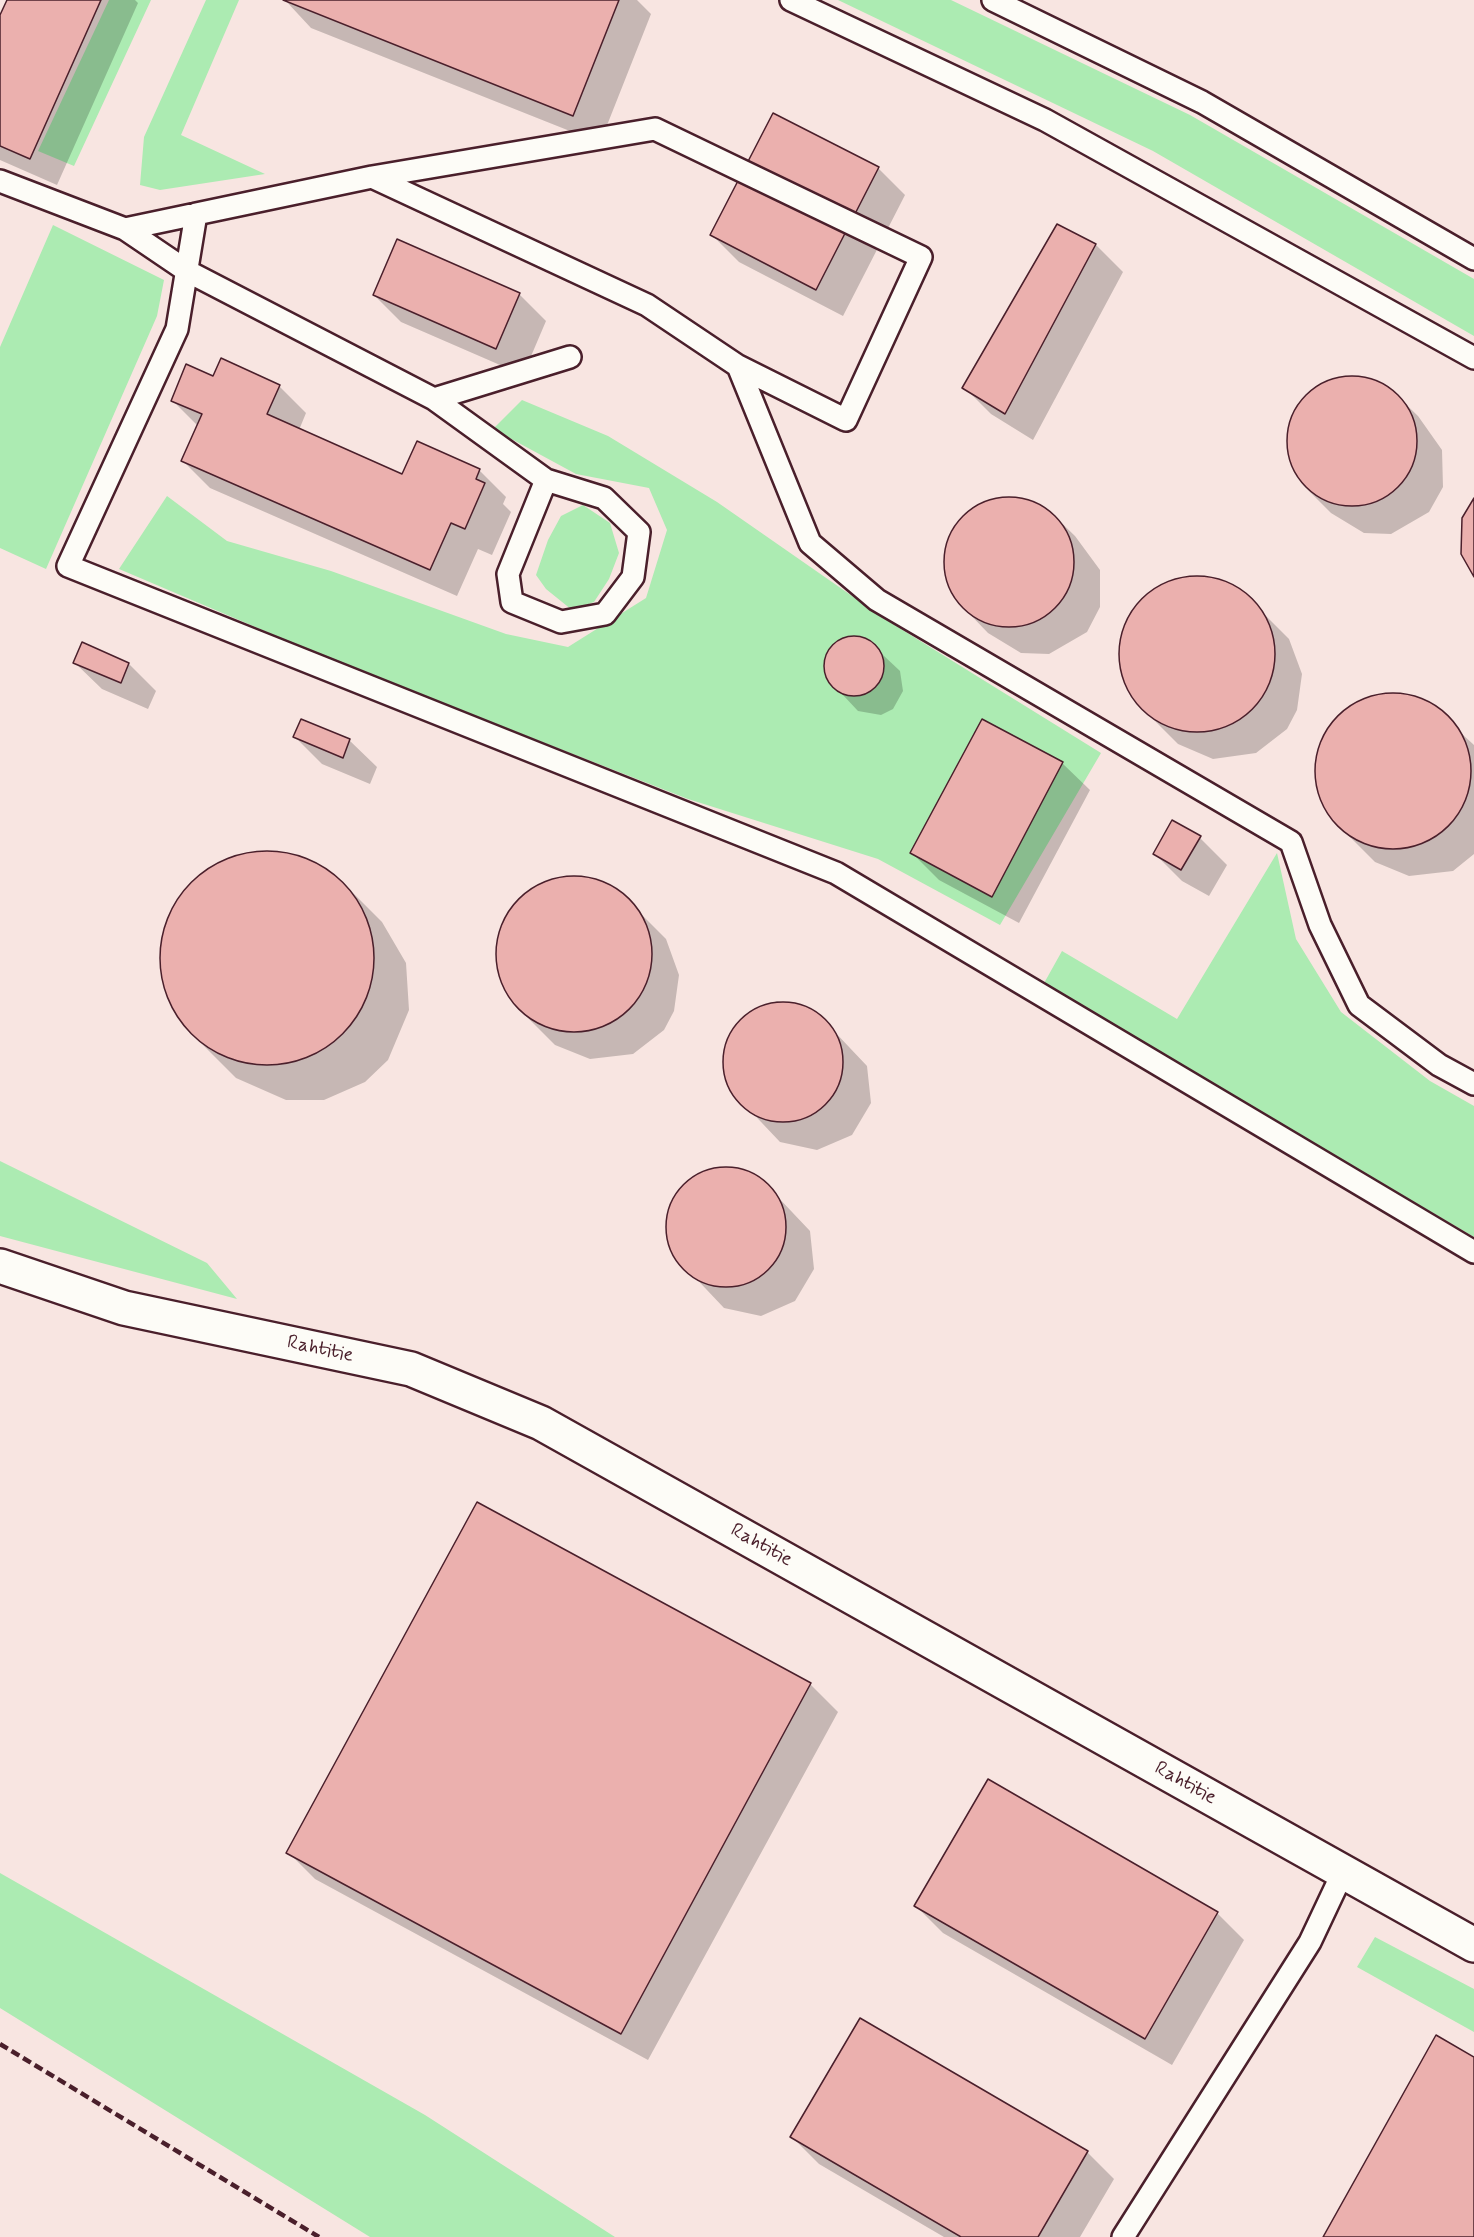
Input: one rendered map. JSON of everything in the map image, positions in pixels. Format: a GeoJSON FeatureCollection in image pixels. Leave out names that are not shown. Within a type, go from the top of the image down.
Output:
{"type":"FeatureCollection","features":[{"type":"Feature","properties":{"kind":"street","name":"Rahtitie"},"geometry":{"type":"LineString","coordinates":[[0,1266],[124,1308],[411,1369],[541,1423],[1474,1945]]}},
{"type":"Feature","properties":{"kind":"lane"},"geometry":{"type":"LineString","coordinates":[[791,0],[1045,120],[1474,358]]}},
{"type":"Feature","properties":{"kind":"lane"},"geometry":{"type":"LineString","coordinates":[[993,0],[1202,102],[1474,259]]}},
{"type":"Feature","properties":{"kind":"lane"},"geometry":{"type":"LineString","coordinates":[[125,229],[372,177],[655,129],[921,257],[846,420],[738,366],[647,305],[372,177]]}},
{"type":"Feature","properties":{"kind":"lane"},"geometry":{"type":"LineString","coordinates":[[0,181],[125,229],[187,271],[434,399],[546,480],[604,498],[639,532],[633,577],[604,614],[561,622],[512,602],[508,574],[546,480]]}},
{"type":"Feature","properties":{"kind":"lane"},"geometry":{"type":"LineString","coordinates":[[196,214],[177,329],[68,566],[836,873],[1474,1252]]}},
{"type":"Feature","properties":{"kind":"lane"},"geometry":{"type":"LineString","coordinates":[[434,399],[570,357]]}},
{"type":"Feature","properties":{"kind":"lane"},"geometry":{"type":"LineString","coordinates":[[738,366],[810,543],[878,600],[1291,842],[1320,925],[1359,1005],[1440,1065],[1474,1084]]}},
{"type":"Feature","properties":{"kind":"lane"},"geometry":{"type":"LineString","coordinates":[[1123,2237],[1310,1942],[1343,1872]]}},
{"type":"Feature","properties":{"kind":"shaded area"},"geometry":{"type":"Polygon","coordinates":[[[0,0],[1474,0],[1474,2237],[0,2237],[0,0]]]}},
{"type":"Feature","properties":{"kind":"green space"},"geometry":{"type":"Polygon","coordinates":[[[109,0],[151,0],[74,166],[38,151],[109,0]]]}},
{"type":"Feature","properties":{"kind":"green space"},"geometry":{"type":"Polygon","coordinates":[[[206,0],[239,0],[181,135],[265,174],[160,190],[140,185],[144,137],[206,0]]]}},
{"type":"Feature","properties":{"kind":"green space"},"geometry":{"type":"Polygon","coordinates":[[[838,0],[951,0],[1190,115],[1474,279],[1474,336],[1153,151],[838,0]]]}},
{"type":"Feature","properties":{"kind":"green space"},"geometry":{"type":"Polygon","coordinates":[[[53,225],[164,280],[157,316],[46,569],[0,548],[0,347],[53,225]]]}},
{"type":"Feature","properties":{"kind":"green space"},"geometry":{"type":"Polygon","coordinates":[[[522,400],[608,436],[717,502],[888,621],[1101,753],[1000,925],[878,859],[688,799],[340,663],[119,569],[167,496],[227,541],[331,571],[506,634],[568,647],[646,598],[667,530],[649,488],[576,474],[493,429],[522,400]]]}},
{"type":"Feature","properties":{"kind":"green space"},"geometry":{"type":"Polygon","coordinates":[[[583,505],[610,523],[619,553],[609,579],[594,602],[572,610],[546,589],[536,575],[548,540],[561,516],[583,505]]]}},
{"type":"Feature","properties":{"kind":"green space"},"geometry":{"type":"Polygon","coordinates":[[[1277,853],[1296,939],[1341,1012],[1430,1081],[1474,1106],[1474,1237],[1043,985],[1062,951],[1177,1019],[1277,853]]]}},
{"type":"Feature","properties":{"kind":"green space"},"geometry":{"type":"Polygon","coordinates":[[[0,1161],[207,1263],[237,1299],[0,1236],[0,1161]]]}},
{"type":"Feature","properties":{"kind":"green space"},"geometry":{"type":"Polygon","coordinates":[[[0,1873],[425,2115],[615,2237],[370,2237],[0,2008],[0,1873]]]}},
{"type":"Feature","properties":{"kind":"green space"},"geometry":{"type":"Polygon","coordinates":[[[1375,1937],[1474,1989],[1474,2032],[1357,1967],[1375,1937]]]}},
{"type":"Feature","properties":{"kind":"building"},"geometry":{"type":"Polygon","coordinates":[[[7,0],[101,0],[30,159],[0,146],[0,15],[7,0]]]}},
{"type":"Feature","properties":{"kind":"building"},"geometry":{"type":"Polygon","coordinates":[[[283,0],[619,0],[573,116],[283,0]]]}},
{"type":"Feature","properties":{"kind":"building"},"geometry":{"type":"Polygon","coordinates":[[[773,113],[879,167],[816,290],[710,235],[773,113]]]}},
{"type":"Feature","properties":{"kind":"building"},"geometry":{"type":"Polygon","coordinates":[[[1057,224],[1096,244],[1005,414],[962,388],[1057,224]]]}},
{"type":"Feature","properties":{"kind":"building"},"geometry":{"type":"Polygon","coordinates":[[[397,239],[520,293],[496,349],[373,295],[397,239]]]}},
{"type":"Feature","properties":{"kind":"building"},"geometry":{"type":"Polygon","coordinates":[[[221,358],[280,385],[267,414],[402,474],[417,441],[480,469],[476,479],[485,483],[465,529],[451,523],[430,570],[181,461],[202,414],[171,401],[186,364],[213,376],[221,358]]]}},
{"type":"Feature","properties":{"kind":"building"},"geometry":{"type":"Polygon","coordinates":[[[1352,376],[1377,381],[1398,395],[1412,416],[1417,441],[1412,466],[1398,487],[1377,501],[1352,506],[1327,501],[1306,487],[1292,466],[1287,441],[1292,416],[1306,395],[1327,381],[1352,376]]]}},
{"type":"Feature","properties":{"kind":"building"},"geometry":{"type":"Polygon","coordinates":[[[1009,497],[1034,502],[1055,516],[1069,537],[1074,562],[1069,587],[1055,608],[1034,622],[1009,627],[984,622],[963,608],[949,587],[944,562],[949,537],[963,516],[984,502],[1009,497]]]}},
{"type":"Feature","properties":{"kind":"building"},"geometry":{"type":"Polygon","coordinates":[[[1474,498],[1474,577],[1461,554],[1462,518],[1474,498]]]}},
{"type":"Feature","properties":{"kind":"building"},"geometry":{"type":"Polygon","coordinates":[[[1197,576],[1227,582],[1252,599],[1269,624],[1275,654],[1269,684],[1252,709],[1227,726],[1197,732],[1167,726],[1142,709],[1125,684],[1119,654],[1125,624],[1142,599],[1167,582],[1197,576]]]}},
{"type":"Feature","properties":{"kind":"building"},"geometry":{"type":"Polygon","coordinates":[[[848,636],[860,636],[871,641],[879,649],[884,666],[882,678],[871,691],[860,696],[848,696],[837,691],[829,683],[824,672],[824,660],[829,649],[837,641],[848,636]]]}},
{"type":"Feature","properties":{"kind":"building"},"geometry":{"type":"Polygon","coordinates":[[[82,642],[129,663],[121,683],[73,663],[82,642]]]}},
{"type":"Feature","properties":{"kind":"building"},"geometry":{"type":"Polygon","coordinates":[[[1393,693],[1423,699],[1448,716],[1465,741],[1471,771],[1465,801],[1448,826],[1423,843],[1393,849],[1363,843],[1338,826],[1321,801],[1315,771],[1321,741],[1338,716],[1363,699],[1393,693]]]}},
{"type":"Feature","properties":{"kind":"building"},"geometry":{"type":"Polygon","coordinates":[[[301,719],[350,739],[343,758],[293,737],[301,719]]]}},
{"type":"Feature","properties":{"kind":"building"},"geometry":{"type":"Polygon","coordinates":[[[982,719],[1063,762],[992,897],[910,853],[982,719]]]}},
{"type":"Feature","properties":{"kind":"building"},"geometry":{"type":"Polygon","coordinates":[[[1172,820],[1201,836],[1181,870],[1153,854],[1172,820]]]}},
{"type":"Feature","properties":{"kind":"building"},"geometry":{"type":"Polygon","coordinates":[[[257,851],[277,851],[308,859],[343,882],[366,917],[372,937],[374,958],[372,979],[366,999],[343,1034],[308,1057],[277,1065],[257,1065],[226,1057],[199,1041],[184,1026],[168,999],[160,968],[160,948],[168,917],[184,890],[199,875],[226,859],[257,851]]]}},
{"type":"Feature","properties":{"kind":"building"},"geometry":{"type":"Polygon","coordinates":[[[574,876],[604,882],[629,899],[646,924],[652,954],[646,984],[629,1009],[604,1026],[574,1032],[544,1026],[519,1009],[502,984],[496,954],[502,924],[519,899],[544,882],[574,876]]]}},
{"type":"Feature","properties":{"kind":"building"},"geometry":{"type":"Polygon","coordinates":[[[783,1002],[806,1006],[826,1019],[839,1039],[843,1062],[839,1085],[826,1105],[806,1118],[783,1122],[760,1118],[740,1105],[727,1085],[723,1062],[727,1039],[740,1019],[760,1006],[783,1002]]]}},
{"type":"Feature","properties":{"kind":"building"},"geometry":{"type":"Polygon","coordinates":[[[726,1167],[749,1171],[769,1184],[782,1204],[786,1227],[782,1250],[769,1270],[749,1283],[726,1287],[703,1283],[683,1270],[670,1250],[666,1227],[670,1204],[683,1184],[703,1171],[726,1167]]]}},
{"type":"Feature","properties":{"kind":"building"},"geometry":{"type":"Polygon","coordinates":[[[477,1502],[811,1683],[621,2034],[286,1853],[477,1502]]]}},
{"type":"Feature","properties":{"kind":"building"},"geometry":{"type":"Polygon","coordinates":[[[988,1779],[1218,1912],[1145,2039],[914,1906],[988,1779]]]}},
{"type":"Feature","properties":{"kind":"building"},"geometry":{"type":"Polygon","coordinates":[[[860,2018],[1088,2151],[1038,2237],[961,2237],[790,2137],[860,2018]]]}},
{"type":"Feature","properties":{"kind":"building"},"geometry":{"type":"Polygon","coordinates":[[[1436,2035],[1474,2057],[1474,2237],[1323,2237],[1436,2035]]]}},
{"type":"Feature","properties":{"kind":"railway"},"geometry":{"type":"LineString","coordinates":[[0,2044],[319,2237]]}}]}
